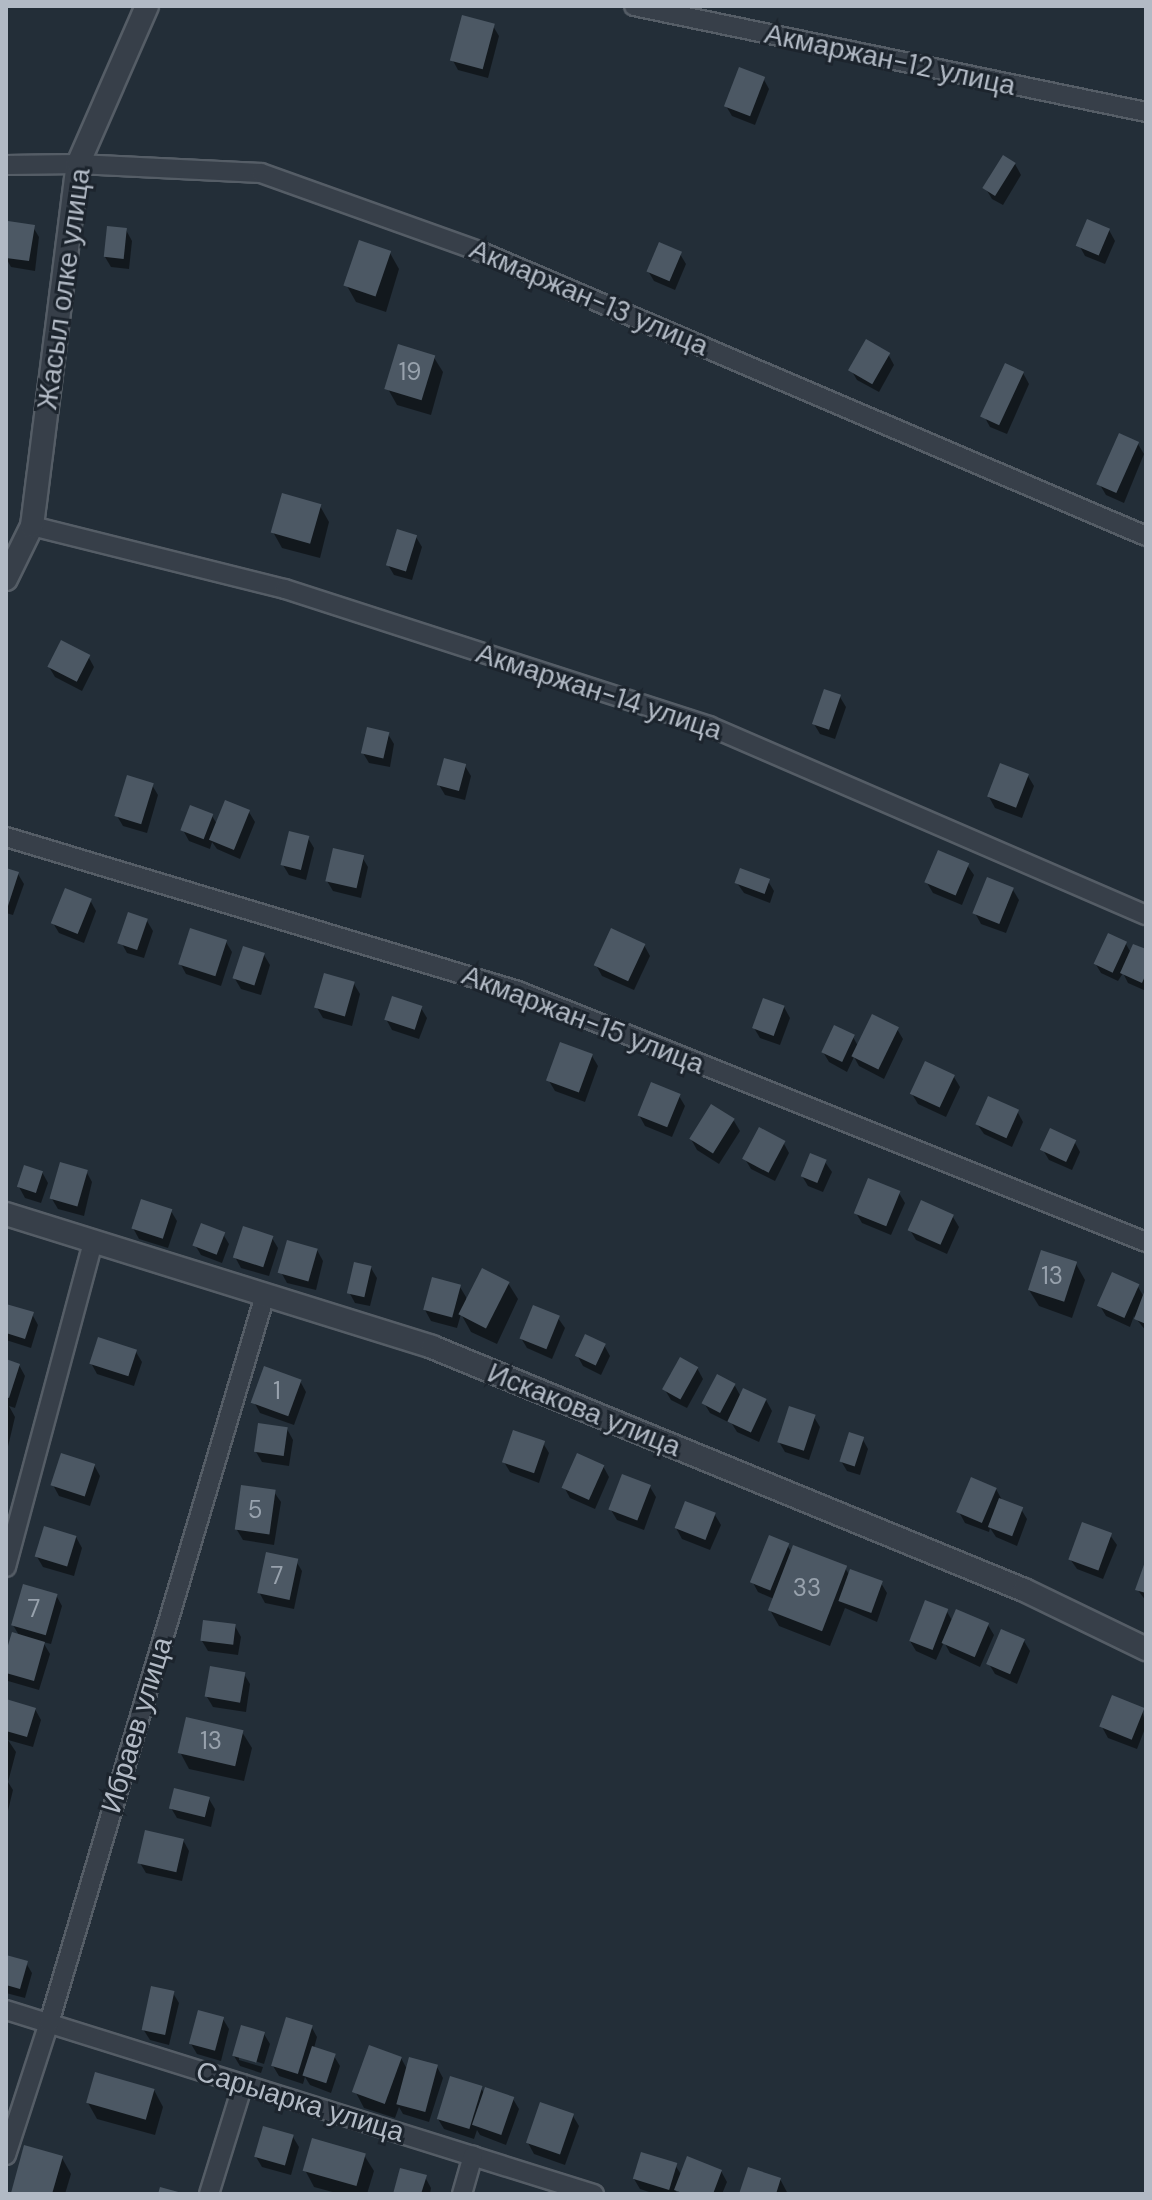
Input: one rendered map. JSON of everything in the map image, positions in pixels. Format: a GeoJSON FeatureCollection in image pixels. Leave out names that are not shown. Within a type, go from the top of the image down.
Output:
{"type":"FeatureCollection","features":[{"type":"Feature","properties":{"kind":"street","name":"Жасыл олке улица"},"geometry":{"type":"LineString","coordinates":[[6,579],[32,526],[78,164],[147,6]]}},
{"type":"Feature","properties":{"kind":"street","name":"Акмаржан-12 улица"},"geometry":{"type":"LineString","coordinates":[[634,6],[1146,112]]}},
{"type":"Feature","properties":{"kind":"street","name":"Акмаржан-13 улица"},"geometry":{"type":"LineString","coordinates":[[6,165],[78,164],[261,173],[479,251],[1146,536]]}},
{"type":"Feature","properties":{"kind":"street","name":"Акмаржан-14 улица"},"geometry":{"type":"LineString","coordinates":[[32,526],[285,589],[709,726],[1146,915]]}},
{"type":"Feature","properties":{"kind":"street","name":"Акмаржан-15 улица"},"geometry":{"type":"LineString","coordinates":[[6,837],[518,991],[1146,1242]]}},
{"type":"Feature","properties":{"kind":"street","name":"Искакова улица"},"geometry":{"type":"LineString","coordinates":[[6,1214],[432,1347],[1024,1590],[1146,1649]]}},
{"type":"Feature","properties":{"kind":"street"},"geometry":{"type":"LineString","coordinates":[[6,1567],[93,1242]]}},
{"type":"Feature","properties":{"kind":"street","name":"Ибраев улица"},"geometry":{"type":"LineString","coordinates":[[6,2155],[49,2023],[265,1295]]}},
{"type":"Feature","properties":{"kind":"street","name":"Сарыарка улица"},"geometry":{"type":"LineString","coordinates":[[6,2010],[594,2194]]}},
{"type":"Feature","properties":{"kind":"street"},"geometry":{"type":"LineString","coordinates":[[209,2194],[243,2084]]}},
{"type":"Feature","properties":{"kind":"street"},"geometry":{"type":"LineString","coordinates":[[462,2194],[473,2156]]}},
{"type":"Feature","properties":{"kind":"building"},"geometry":{"type":"Polygon","coordinates":[[[462,15],[495,24],[483,69],[450,60],[462,15]]]}},
{"type":"Feature","properties":{"kind":"building"},"geometry":{"type":"Polygon","coordinates":[[[739,67],[765,77],[750,116],[724,106],[739,67]]]}},
{"type":"Feature","properties":{"kind":"building"},"geometry":{"type":"Polygon","coordinates":[[[1003,155],[1016,163],[995,196],[982,188],[1003,155]]]}},
{"type":"Feature","properties":{"kind":"building"},"geometry":{"type":"Polygon","coordinates":[[[1087,219],[1110,229],[1099,255],[1076,246],[1087,219]]]}},
{"type":"Feature","properties":{"kind":"building"},"geometry":{"type":"Polygon","coordinates":[[[8,221],[35,225],[29,261],[6,258],[8,221]]]}},
{"type":"Feature","properties":{"kind":"building"},"geometry":{"type":"Polygon","coordinates":[[[107,226],[127,228],[124,259],[104,257],[107,226]]]}},
{"type":"Feature","properties":{"kind":"building"},"geometry":{"type":"Polygon","coordinates":[[[359,240],[391,251],[376,296],[343,285],[359,240]]]}},
{"type":"Feature","properties":{"kind":"building"},"geometry":{"type":"Polygon","coordinates":[[[659,242],[682,252],[670,281],[646,271],[659,242]]]}},
{"type":"Feature","properties":{"kind":"building"},"geometry":{"type":"Polygon","coordinates":[[[866,339],[890,353],[872,384],[848,370],[866,339]]]}},
{"type":"Feature","properties":{"kind":"building"},"geometry":{"type":"Polygon","coordinates":[[[398,344],[435,355],[422,400],[384,389],[398,344]]]}},
{"type":"Feature","properties":{"kind":"building"},"geometry":{"type":"Polygon","coordinates":[[[1005,363],[1024,372],[999,425],[980,416],[1005,363]]]}},
{"type":"Feature","properties":{"kind":"building"},"geometry":{"type":"Polygon","coordinates":[[[1119,433],[1139,442],[1116,493],[1096,484],[1119,433]]]}},
{"type":"Feature","properties":{"kind":"building"},"geometry":{"type":"Polygon","coordinates":[[[282,493],[321,504],[310,544],[271,532],[282,493]]]}},
{"type":"Feature","properties":{"kind":"building"},"geometry":{"type":"Polygon","coordinates":[[[397,529],[417,535],[406,571],[386,565],[397,529]]]}},
{"type":"Feature","properties":{"kind":"building"},"geometry":{"type":"Polygon","coordinates":[[[61,640],[90,655],[77,682],[47,667],[61,640]]]}},
{"type":"Feature","properties":{"kind":"building"},"geometry":{"type":"Polygon","coordinates":[[[824,689],[841,695],[829,730],[812,724],[824,689]]]}},
{"type":"Feature","properties":{"kind":"building"},"geometry":{"type":"Polygon","coordinates":[[[367,727],[389,732],[383,758],[361,753],[367,727]]]}},
{"type":"Feature","properties":{"kind":"building"},"geometry":{"type":"Polygon","coordinates":[[[444,758],[466,764],[459,791],[437,785],[444,758]]]}},
{"type":"Feature","properties":{"kind":"building"},"geometry":{"type":"Polygon","coordinates":[[[1000,763],[1029,774],[1016,808],[987,797],[1000,763]]]}},
{"type":"Feature","properties":{"kind":"building"},"geometry":{"type":"Polygon","coordinates":[[[127,775],[154,783],[141,824],[114,816],[127,775]]]}},
{"type":"Feature","properties":{"kind":"building"},"geometry":{"type":"Polygon","coordinates":[[[225,800],[250,810],[234,850],[209,840],[225,800]]]}},
{"type":"Feature","properties":{"kind":"building"},"geometry":{"type":"Polygon","coordinates":[[[190,805],[213,814],[204,839],[180,830],[190,805]]]}},
{"type":"Feature","properties":{"kind":"building"},"geometry":{"type":"Polygon","coordinates":[[[289,831],[309,836],[301,870],[281,865],[289,831]]]}},
{"type":"Feature","properties":{"kind":"building"},"geometry":{"type":"Polygon","coordinates":[[[333,848],[364,855],[357,888],[325,881],[333,848]]]}},
{"type":"Feature","properties":{"kind":"building"},"geometry":{"type":"Polygon","coordinates":[[[938,850],[969,863],[956,896],[924,882],[938,850]]]}},
{"type":"Feature","properties":{"kind":"building"},"geometry":{"type":"Polygon","coordinates":[[[6,868],[19,872],[7,909],[6,909],[6,868]]]}},
{"type":"Feature","properties":{"kind":"building"},"geometry":{"type":"Polygon","coordinates":[[[740,868],[770,879],[765,894],[735,883],[740,868]]]}},
{"type":"Feature","properties":{"kind":"building"},"geometry":{"type":"Polygon","coordinates":[[[987,877],[1014,888],[999,924],[972,913],[987,877]]]}},
{"type":"Feature","properties":{"kind":"building"},"geometry":{"type":"Polygon","coordinates":[[[65,888],[92,899],[78,934],[51,923],[65,888]]]}},
{"type":"Feature","properties":{"kind":"building"},"geometry":{"type":"Polygon","coordinates":[[[128,912],[148,919],[137,950],[117,943],[128,912]]]}},
{"type":"Feature","properties":{"kind":"building"},"geometry":{"type":"Polygon","coordinates":[[[190,928],[227,940],[215,976],[178,964],[190,928]]]}},
{"type":"Feature","properties":{"kind":"building"},"geometry":{"type":"Polygon","coordinates":[[[611,928],[645,944],[628,981],[594,965],[611,928]]]}},
{"type":"Feature","properties":{"kind":"building"},"geometry":{"type":"Polygon","coordinates":[[[1108,933],[1127,942],[1113,973],[1094,964],[1108,933]]]}},
{"type":"Feature","properties":{"kind":"building"},"geometry":{"type":"Polygon","coordinates":[[[1133,944],[1146,949],[1146,974],[1142,983],[1120,973],[1133,944]]]}},
{"type":"Feature","properties":{"kind":"building"},"geometry":{"type":"Polygon","coordinates":[[[243,946],[265,953],[254,985],[232,978],[243,946]]]}},
{"type":"Feature","properties":{"kind":"building"},"geometry":{"type":"Polygon","coordinates":[[[324,973],[355,982],[345,1016],[314,1008],[324,973]]]}},
{"type":"Feature","properties":{"kind":"building"},"geometry":{"type":"Polygon","coordinates":[[[392,996],[422,1006],[415,1030],[384,1020],[392,996]]]}},
{"type":"Feature","properties":{"kind":"building"},"geometry":{"type":"Polygon","coordinates":[[[763,998],[785,1006],[774,1036],[752,1028],[763,998]]]}},
{"type":"Feature","properties":{"kind":"building"},"geometry":{"type":"Polygon","coordinates":[[[872,1014],[899,1027],[878,1069],[851,1056],[872,1014]]]}},
{"type":"Feature","properties":{"kind":"building"},"geometry":{"type":"Polygon","coordinates":[[[834,1025],[855,1035],[842,1062],[821,1052],[834,1025]]]}},
{"type":"Feature","properties":{"kind":"building"},"geometry":{"type":"Polygon","coordinates":[[[560,1042],[593,1054],[579,1092],[546,1081],[560,1042]]]}},
{"type":"Feature","properties":{"kind":"building"},"geometry":{"type":"Polygon","coordinates":[[[925,1061],[955,1075],[940,1108],[910,1094],[925,1061]]]}},
{"type":"Feature","properties":{"kind":"building"},"geometry":{"type":"Polygon","coordinates":[[[651,1082],[681,1094],[667,1127],[638,1115],[651,1082]]]}},
{"type":"Feature","properties":{"kind":"building"},"geometry":{"type":"Polygon","coordinates":[[[988,1096],[1019,1110],[1006,1138],[975,1124],[988,1096]]]}},
{"type":"Feature","properties":{"kind":"building"},"geometry":{"type":"Polygon","coordinates":[[[711,1104],[735,1119],[713,1154],[689,1139],[711,1104]]]}},
{"type":"Feature","properties":{"kind":"building"},"geometry":{"type":"Polygon","coordinates":[[[759,1127],[785,1141],[769,1173],[742,1159],[759,1127]]]}},
{"type":"Feature","properties":{"kind":"building"},"geometry":{"type":"Polygon","coordinates":[[[1050,1128],[1076,1140],[1066,1162],[1040,1150],[1050,1128]]]}},
{"type":"Feature","properties":{"kind":"building"},"geometry":{"type":"Polygon","coordinates":[[[810,1153],[827,1160],[817,1183],[801,1176],[810,1153]]]}},
{"type":"Feature","properties":{"kind":"building"},"geometry":{"type":"Polygon","coordinates":[[[60,1162],[88,1170],[77,1207],[50,1199],[60,1162]]]}},
{"type":"Feature","properties":{"kind":"building"},"geometry":{"type":"Polygon","coordinates":[[[24,1165],[43,1171],[36,1193],[17,1187],[24,1165]]]}},
{"type":"Feature","properties":{"kind":"building"},"geometry":{"type":"Polygon","coordinates":[[[868,1178],[900,1191],[886,1226],[854,1213],[868,1178]]]}},
{"type":"Feature","properties":{"kind":"building"},"geometry":{"type":"Polygon","coordinates":[[[141,1199],[172,1209],[163,1239],[131,1228],[141,1199]]]}},
{"type":"Feature","properties":{"kind":"building"},"geometry":{"type":"Polygon","coordinates":[[[921,1200],[954,1215],[940,1245],[908,1230],[921,1200]]]}},
{"type":"Feature","properties":{"kind":"building"},"geometry":{"type":"Polygon","coordinates":[[[201,1223],[225,1232],[217,1255],[192,1245],[201,1223]]]}},
{"type":"Feature","properties":{"kind":"building"},"geometry":{"type":"Polygon","coordinates":[[[243,1226],[273,1236],[263,1267],[233,1257],[243,1226]]]}},
{"type":"Feature","properties":{"kind":"building"},"geometry":{"type":"Polygon","coordinates":[[[287,1240],[318,1249],[308,1282],[278,1273],[287,1240]]]}},
{"type":"Feature","properties":{"kind":"building"},"geometry":{"type":"Polygon","coordinates":[[[1041,1250],[1077,1262],[1064,1302],[1028,1290],[1041,1250]]]}},
{"type":"Feature","properties":{"kind":"building"},"geometry":{"type":"Polygon","coordinates":[[[354,1262],[372,1266],[364,1297],[347,1293],[354,1262]]]}},
{"type":"Feature","properties":{"kind":"building"},"geometry":{"type":"Polygon","coordinates":[[[482,1268],[510,1282],[486,1328],[458,1314],[482,1268]]]}},
{"type":"Feature","properties":{"kind":"building"},"geometry":{"type":"Polygon","coordinates":[[[1112,1272],[1139,1284],[1124,1318],[1097,1306],[1112,1272]]]}},
{"type":"Feature","properties":{"kind":"building"},"geometry":{"type":"Polygon","coordinates":[[[432,1277],[461,1285],[452,1318],[423,1310],[432,1277]]]}},
{"type":"Feature","properties":{"kind":"building"},"geometry":{"type":"Polygon","coordinates":[[[1146,1287],[1146,1324],[1134,1319],[1146,1287]]]}},
{"type":"Feature","properties":{"kind":"building"},"geometry":{"type":"Polygon","coordinates":[[[6,1304],[34,1312],[25,1339],[6,1333],[6,1304]]]}},
{"type":"Feature","properties":{"kind":"building"},"geometry":{"type":"Polygon","coordinates":[[[533,1305],[560,1316],[546,1349],[520,1338],[533,1305]]]}},
{"type":"Feature","properties":{"kind":"building"},"geometry":{"type":"Polygon","coordinates":[[[585,1334],[606,1344],[596,1365],[575,1356],[585,1334]]]}},
{"type":"Feature","properties":{"kind":"building"},"geometry":{"type":"Polygon","coordinates":[[[98,1337],[137,1350],[128,1376],[89,1364],[98,1337]]]}},
{"type":"Feature","properties":{"kind":"building"},"geometry":{"type":"Polygon","coordinates":[[[680,1357],[698,1367],[680,1400],[662,1389],[680,1357]]]}},
{"type":"Feature","properties":{"kind":"building"},"geometry":{"type":"Polygon","coordinates":[[[6,1359],[20,1364],[9,1398],[6,1397],[6,1359]]]}},
{"type":"Feature","properties":{"kind":"building"},"geometry":{"type":"Polygon","coordinates":[[[264,1366],[302,1380],[288,1416],[251,1403],[264,1366]]]}},
{"type":"Feature","properties":{"kind":"building"},"geometry":{"type":"Polygon","coordinates":[[[717,1374],[736,1384],[720,1413],[702,1403],[717,1374]]]}},
{"type":"Feature","properties":{"kind":"building"},"geometry":{"type":"Polygon","coordinates":[[[743,1388],[767,1399],[751,1433],[727,1422],[743,1388]]]}},
{"type":"Feature","properties":{"kind":"building"},"geometry":{"type":"Polygon","coordinates":[[[789,1406],[816,1415],[804,1451],[777,1442],[789,1406]]]}},
{"type":"Feature","properties":{"kind":"building"},"geometry":{"type":"Polygon","coordinates":[[[258,1423],[288,1427],[284,1456],[254,1452],[258,1423]]]}},
{"type":"Feature","properties":{"kind":"building"},"geometry":{"type":"Polygon","coordinates":[[[513,1430],[545,1441],[534,1473],[502,1462],[513,1430]]]}},
{"type":"Feature","properties":{"kind":"building"},"geometry":{"type":"Polygon","coordinates":[[[849,1432],[864,1437],[855,1466],[839,1461],[849,1432]]]}},
{"type":"Feature","properties":{"kind":"building"},"geometry":{"type":"Polygon","coordinates":[[[61,1453],[95,1464],[85,1496],[50,1485],[61,1453]]]}},
{"type":"Feature","properties":{"kind":"building"},"geometry":{"type":"Polygon","coordinates":[[[577,1453],[604,1465],[589,1500],[562,1488],[577,1453]]]}},
{"type":"Feature","properties":{"kind":"building"},"geometry":{"type":"Polygon","coordinates":[[[622,1474],[651,1485],[637,1521],[608,1509],[622,1474]]]}},
{"type":"Feature","properties":{"kind":"building"},"geometry":{"type":"Polygon","coordinates":[[[971,1477],[997,1488],[982,1523],[956,1512],[971,1477]]]}},
{"type":"Feature","properties":{"kind":"building"},"geometry":{"type":"Polygon","coordinates":[[[241,1485],[276,1490],[269,1534],[235,1530],[241,1485]]]}},
{"type":"Feature","properties":{"kind":"building"},"geometry":{"type":"Polygon","coordinates":[[[999,1498],[1023,1507],[1012,1536],[988,1527],[999,1498]]]}},
{"type":"Feature","properties":{"kind":"building"},"geometry":{"type":"Polygon","coordinates":[[[685,1501],[716,1513],[705,1540],[675,1528],[685,1501]]]}},
{"type":"Feature","properties":{"kind":"building"},"geometry":{"type":"Polygon","coordinates":[[[1082,1522],[1112,1533],[1098,1571],[1068,1560],[1082,1522]]]}},
{"type":"Feature","properties":{"kind":"building"},"geometry":{"type":"Polygon","coordinates":[[[44,1526],[77,1536],[67,1567],[35,1557],[44,1526]]]}},
{"type":"Feature","properties":{"kind":"building"},"geometry":{"type":"Polygon","coordinates":[[[769,1535],[789,1543],[770,1591],[750,1582],[769,1535]]]}},
{"type":"Feature","properties":{"kind":"building"},"geometry":{"type":"Polygon","coordinates":[[[793,1545],[847,1566],[822,1631],[768,1610],[793,1545]]]}},
{"type":"Feature","properties":{"kind":"building"},"geometry":{"type":"Polygon","coordinates":[[[266,1552],[298,1559],[290,1600],[257,1593],[266,1552]]]}},
{"type":"Feature","properties":{"kind":"building"},"geometry":{"type":"Polygon","coordinates":[[[1146,1559],[1146,1593],[1135,1590],[1146,1559]]]}},
{"type":"Feature","properties":{"kind":"building"},"geometry":{"type":"Polygon","coordinates":[[[850,1569],[883,1581],[871,1613],[838,1601],[850,1569]]]}},
{"type":"Feature","properties":{"kind":"building"},"geometry":{"type":"Polygon","coordinates":[[[23,1584],[58,1594],[46,1635],[11,1625],[23,1584]]]}},
{"type":"Feature","properties":{"kind":"building"},"geometry":{"type":"Polygon","coordinates":[[[925,1600],[948,1609],[933,1650],[909,1641],[925,1600]]]}},
{"type":"Feature","properties":{"kind":"building"},"geometry":{"type":"Polygon","coordinates":[[[956,1609],[989,1623],[975,1657],[942,1643],[956,1609]]]}},
{"type":"Feature","properties":{"kind":"building"},"geometry":{"type":"Polygon","coordinates":[[[203,1620],[236,1624],[233,1645],[200,1641],[203,1620]]]}},
{"type":"Feature","properties":{"kind":"building"},"geometry":{"type":"Polygon","coordinates":[[[1001,1629],[1025,1639],[1010,1674],[986,1664],[1001,1629]]]}},
{"type":"Feature","properties":{"kind":"building"},"geometry":{"type":"Polygon","coordinates":[[[12,1632],[45,1642],[34,1681],[6,1673],[6,1652],[12,1632]]]}},
{"type":"Feature","properties":{"kind":"building"},"geometry":{"type":"Polygon","coordinates":[[[210,1666],[245,1672],[240,1703],[205,1697],[210,1666]]]}},
{"type":"Feature","properties":{"kind":"building"},"geometry":{"type":"Polygon","coordinates":[[[1112,1695],[1144,1708],[1132,1740],[1099,1727],[1112,1695]]]}},
{"type":"Feature","properties":{"kind":"building"},"geometry":{"type":"Polygon","coordinates":[[[6,1699],[36,1708],[27,1737],[6,1731],[6,1699]]]}},
{"type":"Feature","properties":{"kind":"building"},"geometry":{"type":"Polygon","coordinates":[[[186,1717],[243,1730],[235,1766],[178,1753],[186,1717]]]}},
{"type":"Feature","properties":{"kind":"building"},"geometry":{"type":"Polygon","coordinates":[[[174,1788],[210,1797],[205,1817],[169,1808],[174,1788]]]}},
{"type":"Feature","properties":{"kind":"building"},"geometry":{"type":"Polygon","coordinates":[[[145,1830],[184,1839],[176,1872],[137,1863],[145,1830]]]}},
{"type":"Feature","properties":{"kind":"building"},"geometry":{"type":"Polygon","coordinates":[[[6,1955],[28,1961],[20,1989],[6,1985],[6,1955]]]}},
{"type":"Feature","properties":{"kind":"building"},"geometry":{"type":"Polygon","coordinates":[[[151,1986],[174,1991],[165,2035],[142,2030],[151,1986]]]}},
{"type":"Feature","properties":{"kind":"building"},"geometry":{"type":"Polygon","coordinates":[[[198,2010],[224,2017],[215,2051],[189,2044],[198,2010]]]}},
{"type":"Feature","properties":{"kind":"building"},"geometry":{"type":"Polygon","coordinates":[[[286,2017],[313,2025],[298,2074],[271,2066],[286,2017]]]}},
{"type":"Feature","properties":{"kind":"building"},"geometry":{"type":"Polygon","coordinates":[[[241,2025],[265,2032],[256,2063],[232,2056],[241,2025]]]}},
{"type":"Feature","properties":{"kind":"building"},"geometry":{"type":"Polygon","coordinates":[[[369,2045],[402,2057],[385,2104],[352,2092],[369,2045]]]}},
{"type":"Feature","properties":{"kind":"building"},"geometry":{"type":"Polygon","coordinates":[[[312,2046],[336,2054],[326,2083],[302,2075],[312,2046]]]}},
{"type":"Feature","properties":{"kind":"building"},"geometry":{"type":"Polygon","coordinates":[[[409,2057],[438,2065],[425,2112],[396,2104],[409,2057]]]}},
{"type":"Feature","properties":{"kind":"building"},"geometry":{"type":"Polygon","coordinates":[[[95,2072],[155,2089],[146,2120],[86,2103],[95,2072]]]}},
{"type":"Feature","properties":{"kind":"building"},"geometry":{"type":"Polygon","coordinates":[[[450,2076],[483,2086],[469,2129],[437,2119],[450,2076]]]}},
{"type":"Feature","properties":{"kind":"building"},"geometry":{"type":"Polygon","coordinates":[[[485,2087],[514,2097],[501,2135],[472,2125],[485,2087]]]}},
{"type":"Feature","properties":{"kind":"building"},"geometry":{"type":"Polygon","coordinates":[[[540,2102],[574,2114],[560,2154],[526,2143],[540,2102]]]}},
{"type":"Feature","properties":{"kind":"building"},"geometry":{"type":"Polygon","coordinates":[[[263,2126],[294,2135],[285,2166],[254,2157],[263,2126]]]}},
{"type":"Feature","properties":{"kind":"building"},"geometry":{"type":"Polygon","coordinates":[[[312,2138],[366,2153],[356,2186],[303,2171],[312,2138]]]}},
{"type":"Feature","properties":{"kind":"building"},"geometry":{"type":"Polygon","coordinates":[[[24,2145],[63,2156],[52,2194],[11,2193],[24,2145]]]}},
{"type":"Feature","properties":{"kind":"building"},"geometry":{"type":"Polygon","coordinates":[[[641,2152],[677,2163],[669,2190],[633,2179],[641,2152]]]}},
{"type":"Feature","properties":{"kind":"building"},"geometry":{"type":"Polygon","coordinates":[[[687,2156],[722,2170],[713,2194],[685,2194],[674,2190],[687,2156]]]}},
{"type":"Feature","properties":{"kind":"building"},"geometry":{"type":"Polygon","coordinates":[[[748,2167],[781,2178],[776,2194],[739,2194],[748,2167]]]}},
{"type":"Feature","properties":{"kind":"building"},"geometry":{"type":"Polygon","coordinates":[[[400,2168],[427,2175],[421,2194],[393,2194],[400,2168]]]}},
{"type":"Feature","properties":{"kind":"building"},"geometry":{"type":"Polygon","coordinates":[[[160,2187],[182,2193],[182,2194],[158,2194],[160,2187]]]}}]}
